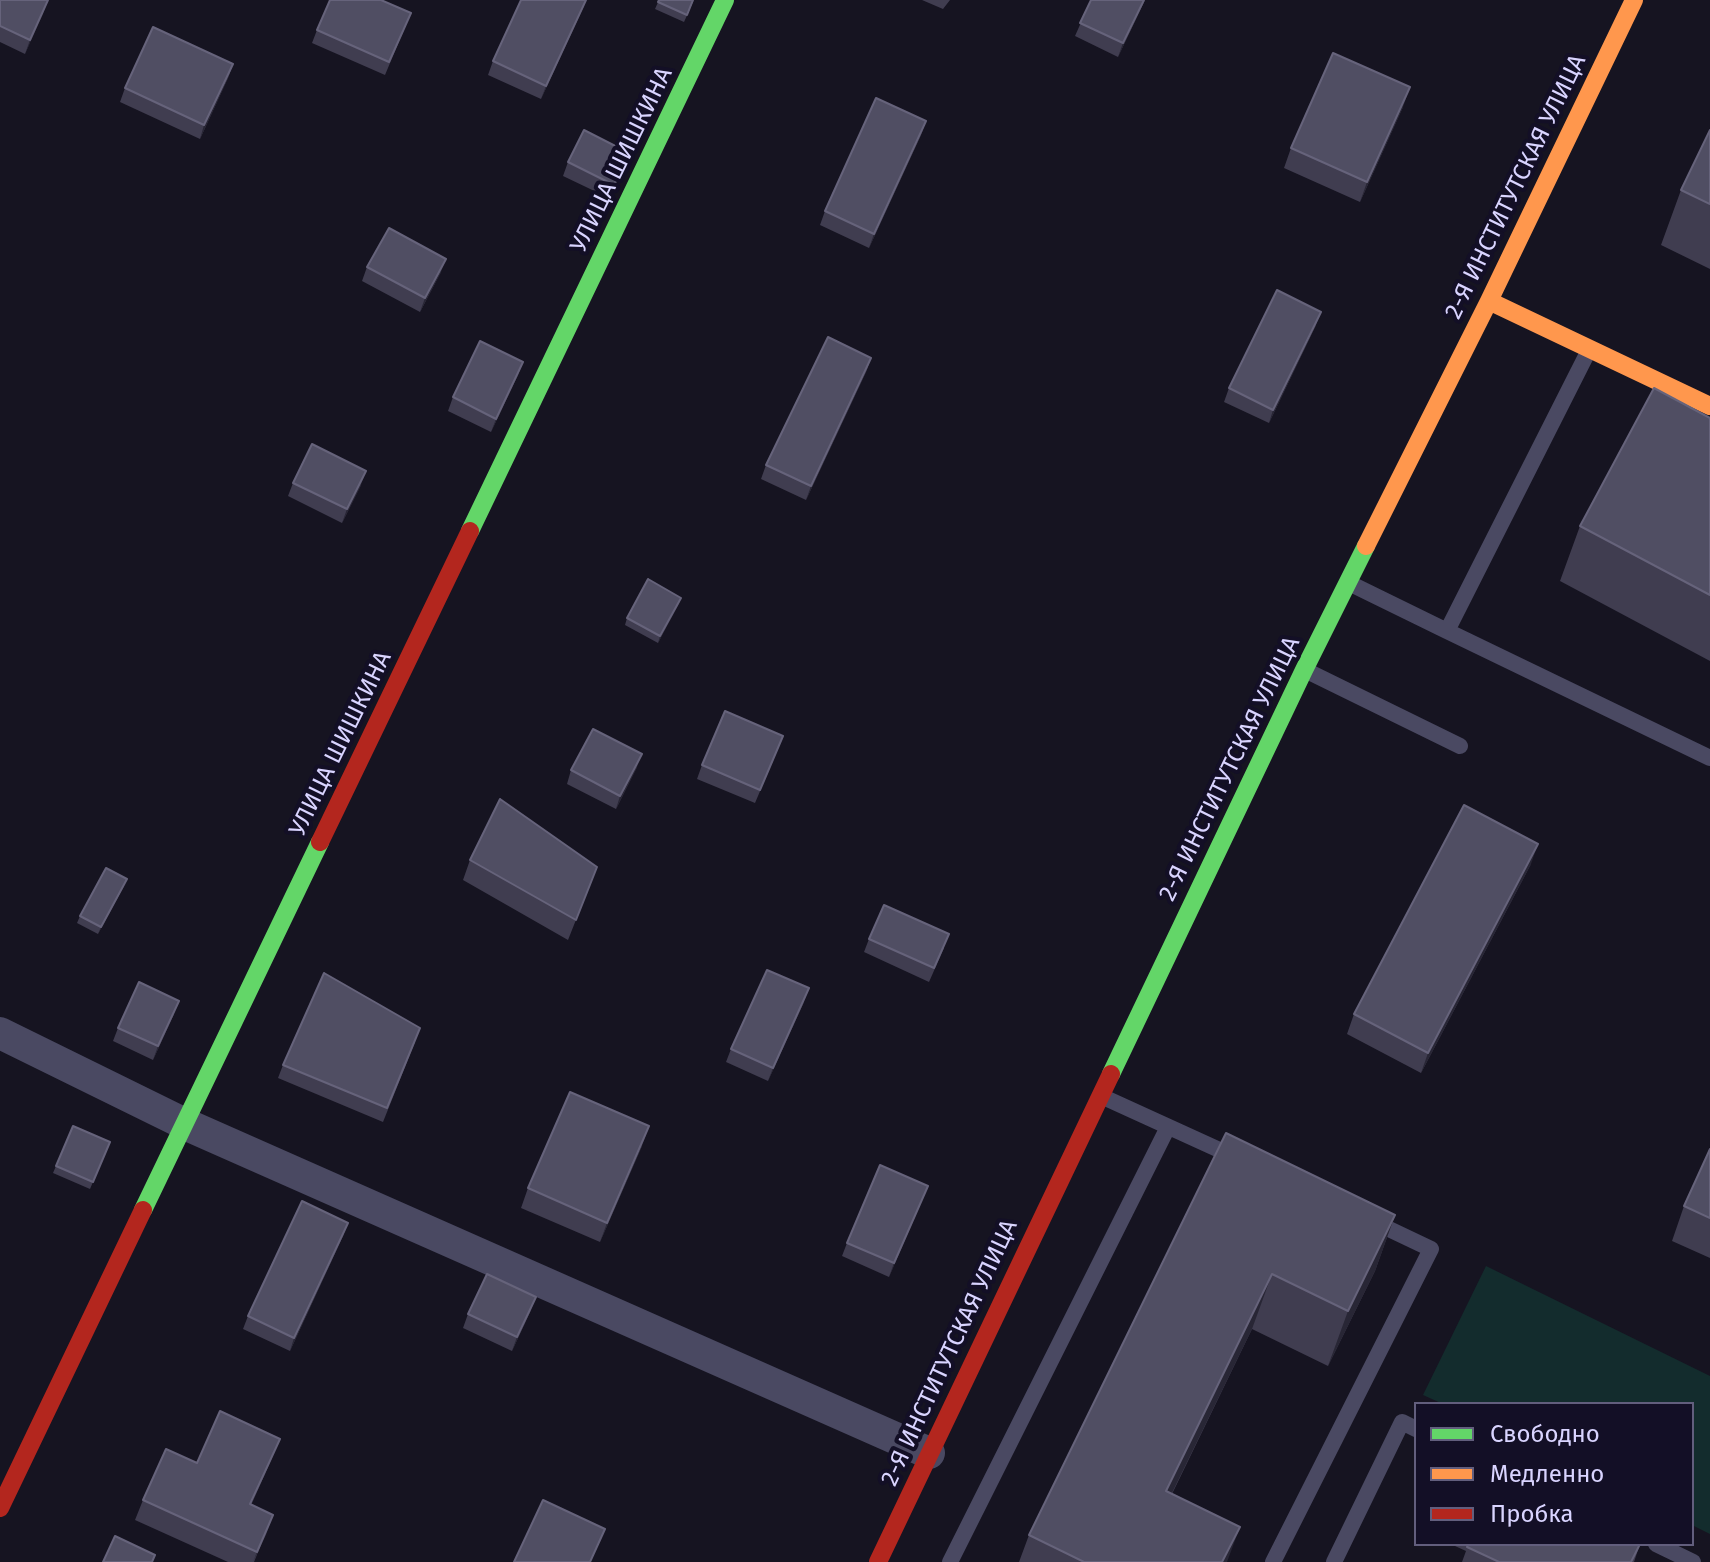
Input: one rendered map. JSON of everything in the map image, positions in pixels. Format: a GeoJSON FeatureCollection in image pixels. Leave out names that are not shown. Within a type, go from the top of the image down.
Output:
{"type":"FeatureCollection","features":[{"type":"Feature","properties":{"kind":"street","name":"УЛИЦА ШИШКИНА"},"geometry":{"type":"LineString","coordinates":[[0,1508],[725,0]]}},
{"type":"Feature","properties":{"kind":"street","name":"2-Я ИНСТИТУТСКАЯ УЛИЦА"},"geometry":{"type":"LineString","coordinates":[[878,1562],[1304,670],[1489,301],[1634,0]]}},
{"type":"Feature","properties":{"kind":"street"},"geometry":{"type":"LineString","coordinates":[[1489,301],[1710,406]]}},
{"type":"Feature","properties":{"kind":"street"},"geometry":{"type":"LineString","coordinates":[[0,1033],[185,1124],[929,1453]]}},
{"type":"Feature","properties":{"kind":"lane"},"geometry":{"type":"LineString","coordinates":[[1447,631],[1589,349]]}},
{"type":"Feature","properties":{"kind":"lane"},"geometry":{"type":"LineString","coordinates":[[1347,582],[1710,758]]}},
{"type":"Feature","properties":{"kind":"lane"},"geometry":{"type":"LineString","coordinates":[[1304,670],[1460,746]]}},
{"type":"Feature","properties":{"kind":"lane"},"geometry":{"type":"LineString","coordinates":[[1100,1095],[1251,1165]]}},
{"type":"Feature","properties":{"kind":"lane"},"geometry":{"type":"LineString","coordinates":[[950,1562],[1168,1127]]}},
{"type":"Feature","properties":{"kind":"lane"},"geometry":{"type":"LineString","coordinates":[[1273,1562],[1431,1249],[1348,1210]]}},
{"type":"Feature","properties":{"kind":"lane"},"geometry":{"type":"LineString","coordinates":[[1334,1562],[1402,1422],[1414,1428]]}},
{"type":"Feature","properties":{"kind":"lane"},"geometry":{"type":"LineString","coordinates":[[1660,1546],[1693,1562]]}},
{"type":"Feature","properties":{"kind":"green space"},"geometry":{"type":"Polygon","coordinates":[[[1486,1266],[1710,1376],[1710,1534],[1694,1526],[1694,1402],[1439,1402],[1423,1395],[1486,1266]]]}},
{"type":"Feature","properties":{"kind":"building"},"geometry":{"type":"Polygon","coordinates":[[[0,0],[48,0],[30,40],[0,26],[0,0]]]}},
{"type":"Feature","properties":{"kind":"building"},"geometry":{"type":"Polygon","coordinates":[[[330,0],[381,0],[411,13],[389,62],[317,30],[330,0]]]}},
{"type":"Feature","properties":{"kind":"building"},"geometry":{"type":"Polygon","coordinates":[[[521,0],[586,0],[546,86],[493,61],[521,0]]]}},
{"type":"Feature","properties":{"kind":"building"},"geometry":{"type":"Polygon","coordinates":[[[659,0],[693,0],[687,15],[659,0]]]}},
{"type":"Feature","properties":{"kind":"building"},"geometry":{"type":"Polygon","coordinates":[[[1091,0],[1144,0],[1123,43],[1080,23],[1091,0]]]}},
{"type":"Feature","properties":{"kind":"building"},"geometry":{"type":"Polygon","coordinates":[[[153,27],[233,64],[204,125],[125,88],[153,27]]]}},
{"type":"Feature","properties":{"kind":"building"},"geometry":{"type":"Polygon","coordinates":[[[1333,53],[1410,87],[1367,182],[1291,148],[1333,53]]]}},
{"type":"Feature","properties":{"kind":"building"},"geometry":{"type":"Polygon","coordinates":[[[876,98],[926,121],[874,234],[825,211],[876,98]]]}},
{"type":"Feature","properties":{"kind":"building"},"geometry":{"type":"Polygon","coordinates":[[[584,130],[629,153],[614,185],[568,162],[584,130]]]}},
{"type":"Feature","properties":{"kind":"building"},"geometry":{"type":"Polygon","coordinates":[[[1710,130],[1710,204],[1681,190],[1710,130]]]}},
{"type":"Feature","properties":{"kind":"building"},"geometry":{"type":"Polygon","coordinates":[[[389,228],[446,259],[425,298],[367,267],[389,228]]]}},
{"type":"Feature","properties":{"kind":"building"},"geometry":{"type":"Polygon","coordinates":[[[1277,290],[1321,312],[1273,410],[1229,388],[1277,290]]]}},
{"type":"Feature","properties":{"kind":"building"},"geometry":{"type":"Polygon","coordinates":[[[828,337],[871,358],[811,486],[766,465],[828,337]]]}},
{"type":"Feature","properties":{"kind":"building"},"geometry":{"type":"Polygon","coordinates":[[[480,341],[523,362],[496,419],[453,397],[480,341]]]}},
{"type":"Feature","properties":{"kind":"building"},"geometry":{"type":"Polygon","coordinates":[[[1654,388],[1710,418],[1710,595],[1580,526],[1654,388]]]}},
{"type":"Feature","properties":{"kind":"building"},"geometry":{"type":"Polygon","coordinates":[[[312,444],[366,471],[347,509],[293,483],[312,444]]]}},
{"type":"Feature","properties":{"kind":"building"},"geometry":{"type":"Polygon","coordinates":[[[648,579],[681,598],[660,636],[627,618],[648,579]]]}},
{"type":"Feature","properties":{"kind":"building"},"geometry":{"type":"Polygon","coordinates":[[[725,711],[783,736],[760,790],[702,765],[725,711]]]}},
{"type":"Feature","properties":{"kind":"building"},"geometry":{"type":"Polygon","coordinates":[[[593,729],[642,754],[620,796],[571,770],[593,729]]]}},
{"type":"Feature","properties":{"kind":"building"},"geometry":{"type":"Polygon","coordinates":[[[500,799],[597,867],[576,920],[470,860],[500,799]]]}},
{"type":"Feature","properties":{"kind":"building"},"geometry":{"type":"Polygon","coordinates":[[[1464,805],[1538,844],[1428,1053],[1354,1014],[1464,805]]]}},
{"type":"Feature","properties":{"kind":"building"},"geometry":{"type":"Polygon","coordinates":[[[106,868],[127,879],[101,927],[80,916],[106,868]]]}},
{"type":"Feature","properties":{"kind":"building"},"geometry":{"type":"Polygon","coordinates":[[[884,905],[949,934],[934,968],[869,939],[884,905]]]}},
{"type":"Feature","properties":{"kind":"building"},"geometry":{"type":"Polygon","coordinates":[[[767,970],[809,988],[773,1068],[731,1049],[767,970]]]}},
{"type":"Feature","properties":{"kind":"building"},"geometry":{"type":"Polygon","coordinates":[[[324,973],[420,1028],[387,1108],[283,1065],[324,973]]]}},
{"type":"Feature","properties":{"kind":"building"},"geometry":{"type":"Polygon","coordinates":[[[139,982],[179,1001],[158,1046],[118,1028],[139,982]]]}},
{"type":"Feature","properties":{"kind":"building"},"geometry":{"type":"Polygon","coordinates":[[[570,1092],[649,1126],[607,1223],[528,1188],[570,1092]]]}},
{"type":"Feature","properties":{"kind":"building"},"geometry":{"type":"Polygon","coordinates":[[[73,1126],[110,1142],[93,1182],[56,1166],[73,1126]]]}},
{"type":"Feature","properties":{"kind":"building"},"geometry":{"type":"Polygon","coordinates":[[[1226,1133],[1395,1215],[1348,1311],[1272,1274],[1166,1491],[1240,1527],[1222,1562],[1084,1562],[1029,1535],[1226,1133]]]}},
{"type":"Feature","properties":{"kind":"building"},"geometry":{"type":"Polygon","coordinates":[[[1710,1149],[1710,1218],[1684,1206],[1710,1149]]]}},
{"type":"Feature","properties":{"kind":"building"},"geometry":{"type":"Polygon","coordinates":[[[880,1165],[928,1186],[894,1263],[847,1243],[880,1165]]]}},
{"type":"Feature","properties":{"kind":"building"},"geometry":{"type":"Polygon","coordinates":[[[302,1201],[348,1223],[294,1338],[248,1316],[302,1201]]]}},
{"type":"Feature","properties":{"kind":"building"},"geometry":{"type":"Polygon","coordinates":[[[487,1274],[536,1297],[517,1337],[468,1314],[487,1274]]]}},
{"type":"Feature","properties":{"kind":"building"},"geometry":{"type":"Polygon","coordinates":[[[220,1411],[280,1439],[250,1504],[273,1515],[257,1552],[143,1500],[166,1449],[197,1463],[220,1411]]]}},
{"type":"Feature","properties":{"kind":"building"},"geometry":{"type":"Polygon","coordinates":[[[543,1500],[605,1529],[590,1562],[514,1562],[543,1500]]]}},
{"type":"Feature","properties":{"kind":"building"},"geometry":{"type":"Polygon","coordinates":[[[115,1536],[155,1555],[152,1562],[103,1562],[115,1536]]]}},
{"type":"Feature","properties":{"kind":"building"},"geometry":{"type":"Polygon","coordinates":[[[1639,1546],[1631,1562],[1499,1562],[1467,1547],[1639,1546]]]}},
{"type":"Feature","properties":{"kind":"traffic: fast"},"geometry":{"type":"LineString","coordinates":[[470,531],[725,0]]}},
{"type":"Feature","properties":{"kind":"traffic: fast"},"geometry":{"type":"LineString","coordinates":[[1111,1074],[1366,546]]}},
{"type":"Feature","properties":{"kind":"traffic: fast"},"geometry":{"type":"LineString","coordinates":[[143,1210],[320,842]]}},
{"type":"Feature","properties":{"kind":"traffic: slow"},"geometry":{"type":"LineString","coordinates":[[1366,546],[1489,301],[1634,0]]}},
{"type":"Feature","properties":{"kind":"traffic: slow"},"geometry":{"type":"LineString","coordinates":[[1489,301],[1710,406]]}},
{"type":"Feature","properties":{"kind":"traffic: jam"},"geometry":{"type":"LineString","coordinates":[[320,842],[470,531]]}},
{"type":"Feature","properties":{"kind":"traffic: jam"},"geometry":{"type":"LineString","coordinates":[[878,1562],[1111,1074]]}},
{"type":"Feature","properties":{"kind":"traffic: jam"},"geometry":{"type":"LineString","coordinates":[[0,1508],[143,1210]]}}]}
